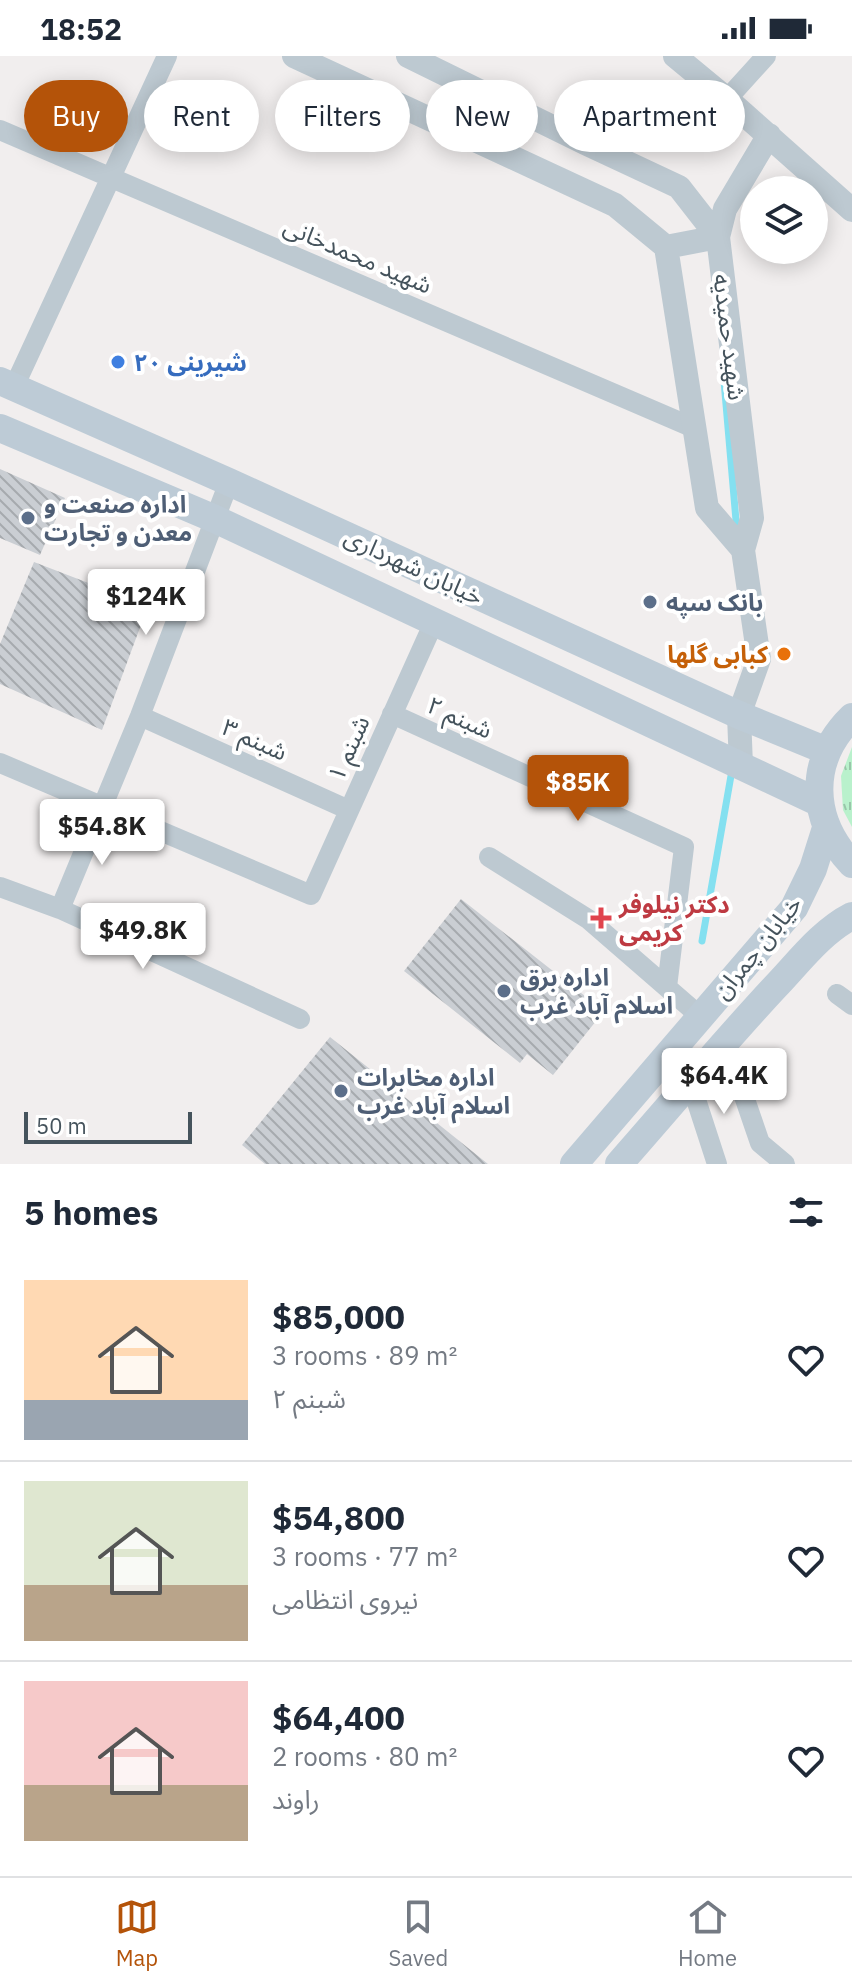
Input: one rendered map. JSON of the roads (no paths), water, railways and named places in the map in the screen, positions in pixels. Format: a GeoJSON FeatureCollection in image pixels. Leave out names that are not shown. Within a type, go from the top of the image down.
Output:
{"type":"FeatureCollection","features":[{"type":"Feature","properties":{"kind":"main road","name":"خیابان شهرداری"},"geometry":{"type":"LineString","coordinates":[[7,384],[739,715],[827,751]]}},
{"type":"Feature","properties":{"kind":"main road","name":"خیابان شهرداری"},"geometry":{"type":"LineString","coordinates":[[0,428],[215,519],[741,766],[823,815]]}},
{"type":"Feature","properties":{"kind":"main road"},"geometry":{"type":"LineString","coordinates":[[827,751],[852,717]]}},
{"type":"Feature","properties":{"kind":"main road","name":"خیابان چمران"},"geometry":{"type":"LineString","coordinates":[[574,1164],[794,908],[813,869],[823,815],[820,776],[827,751]]}},
{"type":"Feature","properties":{"kind":"main road"},"geometry":{"type":"LineString","coordinates":[[823,815],[839,851],[852,864]]}},
{"type":"Feature","properties":{"kind":"main road","name":"خیابان چمران"},"geometry":{"type":"LineString","coordinates":[[625,1162],[690,1081],[819,939],[852,916]]}},
{"type":"Feature","properties":{"kind":"street"},"geometry":{"type":"LineString","coordinates":[[7,384],[111,177],[167,56]]}},
{"type":"Feature","properties":{"kind":"street"},"geometry":{"type":"LineString","coordinates":[[294,56],[615,205],[666,247],[718,237],[679,187],[408,56]]}},
{"type":"Feature","properties":{"kind":"street"},"geometry":{"type":"LineString","coordinates":[[675,56],[704,80]]}},
{"type":"Feature","properties":{"kind":"street"},"geometry":{"type":"LineString","coordinates":[[744,80],[766,56]]}},
{"type":"Feature","properties":{"kind":"street"},"geometry":{"type":"LineString","coordinates":[[745,114],[852,210]]}},
{"type":"Feature","properties":{"kind":"street","name":"شهید محمدخانی"},"geometry":{"type":"LineString","coordinates":[[0,130],[694,428]]}},
{"type":"Feature","properties":{"kind":"street","name":"شهید حمیدیه"},"geometry":{"type":"LineString","coordinates":[[739,715],[759,659],[743,550],[752,518],[718,237],[725,209],[769,135]]}},
{"type":"Feature","properties":{"kind":"street","name":"شهید حمیدیه"},"geometry":{"type":"LineString","coordinates":[[666,247],[707,508],[743,550]]}},
{"type":"Feature","properties":{"kind":"street"},"geometry":{"type":"LineString","coordinates":[[60,909],[140,716],[229,482]]}},
{"type":"Feature","properties":{"kind":"street","name":"شبنم ۱"},"geometry":{"type":"LineString","coordinates":[[102,808],[311,895],[434,622]]}},
{"type":"Feature","properties":{"kind":"street","name":"شبنم ۲"},"geometry":{"type":"LineString","coordinates":[[392,714],[684,847],[667,987]]}},
{"type":"Feature","properties":{"kind":"street"},"geometry":{"type":"LineString","coordinates":[[739,715],[741,766]]}},
{"type":"Feature","properties":{"kind":"street","name":"شبنم ۳"},"geometry":{"type":"LineString","coordinates":[[140,716],[349,810]]}},
{"type":"Feature","properties":{"kind":"street"},"geometry":{"type":"LineString","coordinates":[[0,763],[102,808]]}},
{"type":"Feature","properties":{"kind":"street"},"geometry":{"type":"LineString","coordinates":[[489,857],[588,919],[701,1017]]}},
{"type":"Feature","properties":{"kind":"street"},"geometry":{"type":"LineString","coordinates":[[0,887],[60,909],[300,1019]]}},
{"type":"Feature","properties":{"kind":"street"},"geometry":{"type":"LineString","coordinates":[[725,1041],[760,1143],[785,1164]]}},
{"type":"Feature","properties":{"kind":"street"},"geometry":{"type":"LineString","coordinates":[[690,1081],[717,1164]]}},
{"type":"Feature","properties":{"kind":"waterway"},"geometry":{"type":"LineString","coordinates":[[724,381],[737,532]]}},
{"type":"Feature","properties":{"kind":"waterway"},"geometry":{"type":"LineString","coordinates":[[702,941],[732,770]]}},
{"type":"Feature","properties":{"kind":"place","name":"شیرینی ۲۰"},"geometry":{"type":"Point","coordinates":[118,362]}},
{"type":"Feature","properties":{"kind":"place","name":"اداره صنعت و معدن و تجارت"},"geometry":{"type":"Point","coordinates":[28,518]}},
{"type":"Feature","properties":{"kind":"place","name":"بانک سپه"},"geometry":{"type":"Point","coordinates":[650,602]}},
{"type":"Feature","properties":{"kind":"place","name":"کبابی گلها"},"geometry":{"type":"Point","coordinates":[784,654]}},
{"type":"Feature","properties":{"kind":"place","name":"دکتر نیلوفر کریمی"},"geometry":{"type":"Point","coordinates":[601,918]}},
{"type":"Feature","properties":{"kind":"place","name":"اداره برق اسلام آباد غرب"},"geometry":{"type":"Point","coordinates":[504,991]}},
{"type":"Feature","properties":{"kind":"place","name":"اداره مخابرات اسلام آباد غرب"},"geometry":{"type":"Point","coordinates":[341,1091]}}]}
